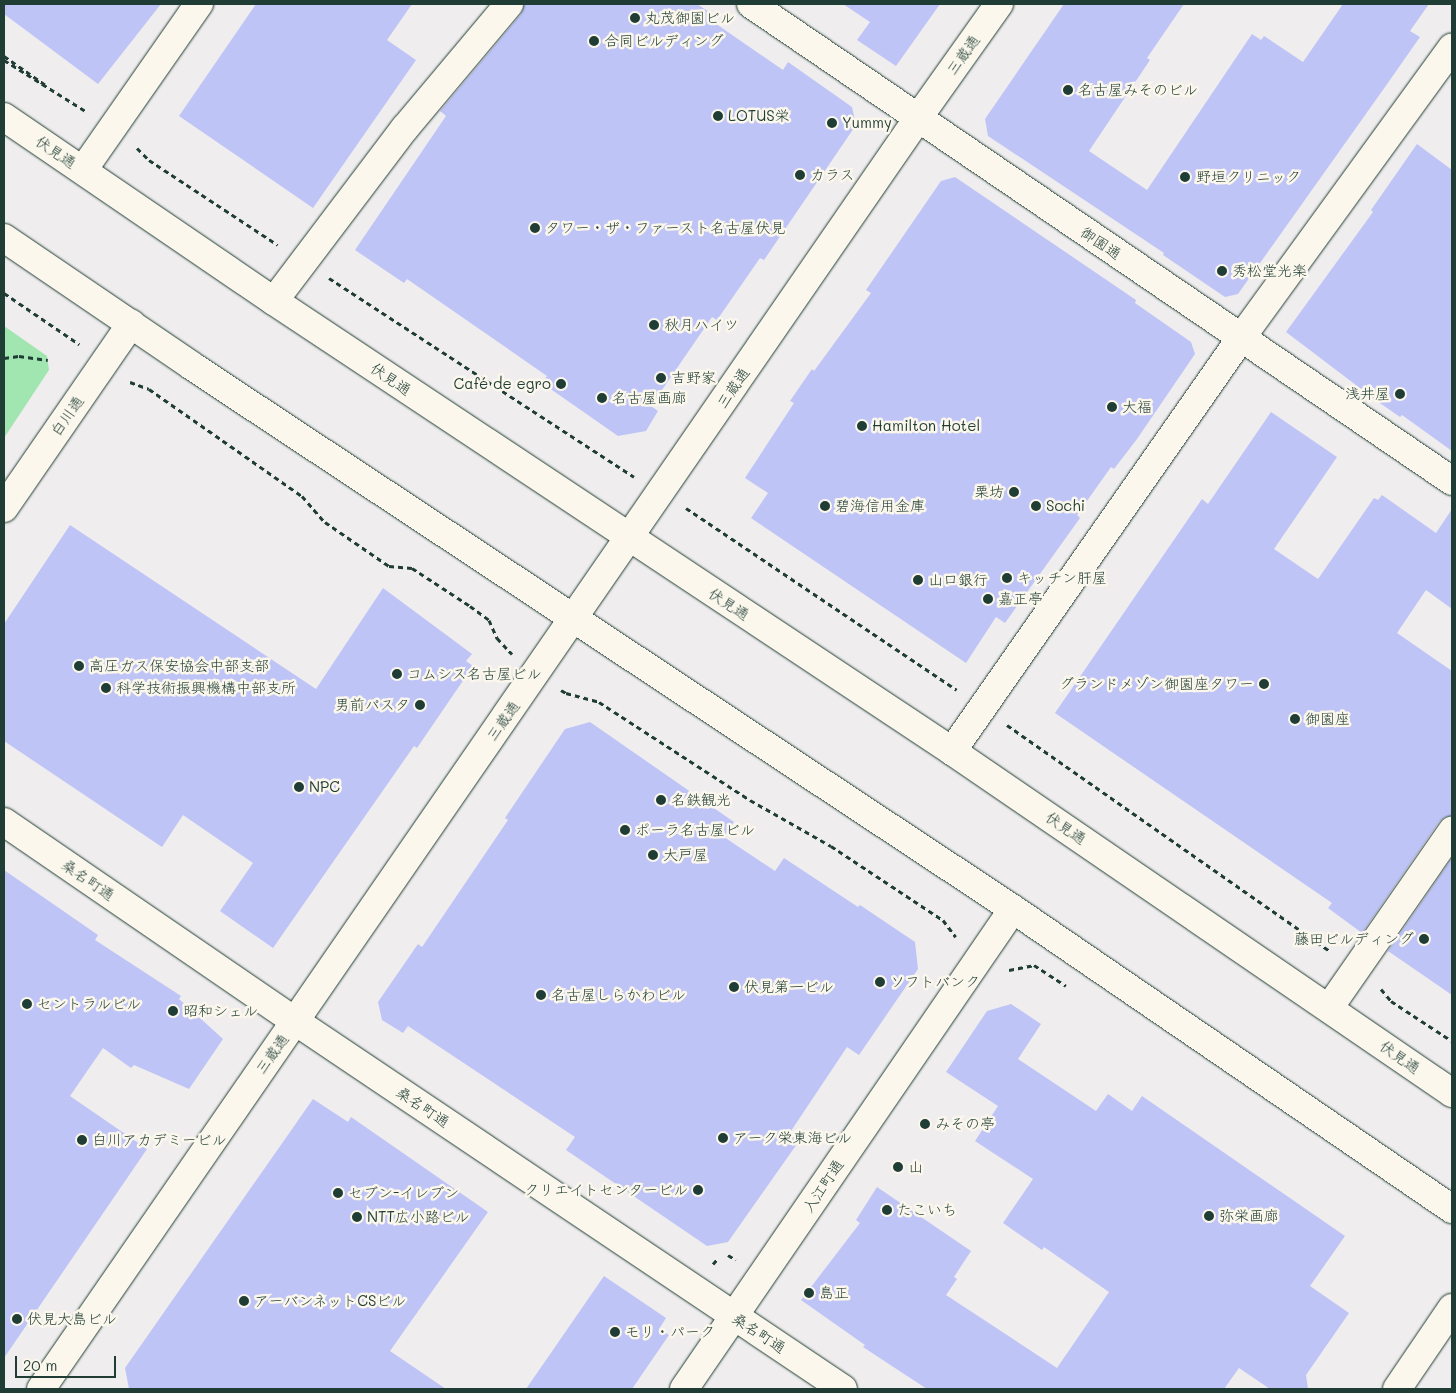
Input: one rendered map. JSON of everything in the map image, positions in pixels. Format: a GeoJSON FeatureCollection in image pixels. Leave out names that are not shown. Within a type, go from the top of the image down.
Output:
{"type":"FeatureCollection","features":[{"type":"Feature","properties":{"kind":"main road"},"geometry":{"type":"LineString","coordinates":[[83,170],[199,4]]}},
{"type":"Feature","properties":{"kind":"main road"},"geometry":{"type":"LineString","coordinates":[[274,301],[405,128],[509,4]]}},
{"type":"Feature","properties":{"kind":"main road","name":"御園通"},"geometry":{"type":"LineString","coordinates":[[751,4],[1452,481]]}},
{"type":"Feature","properties":{"kind":"main road","name":"三蔵通"},"geometry":{"type":"LineString","coordinates":[[41,1389],[918,118],[999,4]]}},
{"type":"Feature","properties":{"kind":"main road"},"geometry":{"type":"LineString","coordinates":[[952,751],[1241,338],[1452,48]]}},
{"type":"Feature","properties":{"kind":"main road","name":"伏見通"},"geometry":{"type":"LineString","coordinates":[[4,117],[274,301],[952,751],[1452,1093]]}},
{"type":"Feature","properties":{"kind":"main road"},"geometry":{"type":"LineString","coordinates":[[4,238],[574,619],[1013,909],[1452,1209]]}},
{"type":"Feature","properties":{"kind":"main road","name":"白川通"},"geometry":{"type":"LineString","coordinates":[[4,508],[131,324]]}},
{"type":"Feature","properties":{"kind":"main road","name":"桑名町通"},"geometry":{"type":"LineString","coordinates":[[4,822],[295,1021],[733,1317],[843,1389]]}},
{"type":"Feature","properties":{"kind":"main road"},"geometry":{"type":"LineString","coordinates":[[1329,1008],[1452,831]]}},
{"type":"Feature","properties":{"kind":"main road","name":"入江町通"},"geometry":{"type":"LineString","coordinates":[[684,1389],[1013,909]]}},
{"type":"Feature","properties":{"kind":"main road"},"geometry":{"type":"LineString","coordinates":[[1397,1389],[1452,1308]]}},
{"type":"Feature","properties":{"kind":"path"},"geometry":{"type":"LineString","coordinates":[[4,56],[54,90]]}},
{"type":"Feature","properties":{"kind":"path"},"geometry":{"type":"LineString","coordinates":[[4,60],[83,109]]}},
{"type":"Feature","properties":{"kind":"path"},"geometry":{"type":"LineString","coordinates":[[134,145],[153,163],[624,471]]}},
{"type":"Feature","properties":{"kind":"path"},"geometry":{"type":"LineString","coordinates":[[4,293],[76,342]]}},
{"type":"Feature","properties":{"kind":"path"},"geometry":{"type":"LineString","coordinates":[[4,358],[19,356],[48,360]]}},
{"type":"Feature","properties":{"kind":"path"},"geometry":{"type":"LineString","coordinates":[[127,381],[149,390],[302,496],[325,522],[389,566],[412,568],[470,606],[489,620],[497,638],[514,656]]}},
{"type":"Feature","properties":{"kind":"path"},"geometry":{"type":"LineString","coordinates":[[698,515],[982,707],[1374,981],[1391,1001],[1452,1041]]}},
{"type":"Feature","properties":{"kind":"path"},"geometry":{"type":"LineString","coordinates":[[566,693],[599,702],[750,800],[831,846],[943,920],[957,938]]}},
{"type":"Feature","properties":{"kind":"green space"},"geometry":{"type":"Polygon","coordinates":[[[4,326],[47,356],[49,370],[4,438],[4,326]]]}},
{"type":"Feature","properties":{"kind":"building"},"geometry":{"type":"Polygon","coordinates":[[[4,4],[161,4],[98,84],[4,14],[4,4]]]}},
{"type":"Feature","properties":{"kind":"building"},"geometry":{"type":"Polygon","coordinates":[[[256,4],[412,4],[387,40],[416,60],[313,208],[179,116],[256,4]]]}},
{"type":"Feature","properties":{"kind":"building"},"geometry":{"type":"Polygon","coordinates":[[[524,4],[697,4],[712,14],[709,19],[783,70],[788,62],[852,107],[856,125],[764,260],[760,258],[717,320],[712,317],[651,406],[658,411],[646,431],[618,436],[542,383],[547,376],[407,279],[404,283],[355,250],[446,116],[440,111],[521,14],[524,4]]]}},
{"type":"Feature","properties":{"kind":"building"},"geometry":{"type":"Polygon","coordinates":[[[843,4],[940,4],[896,66],[857,40],[870,22],[843,4]]]}},
{"type":"Feature","properties":{"kind":"building"},"geometry":{"type":"Polygon","coordinates":[[[1064,4],[1184,4],[1147,58],[1150,60],[1089,151],[1147,190],[1252,34],[1261,40],[1264,36],[1303,62],[1343,4],[1429,4],[1410,31],[1420,37],[1238,294],[1225,297],[1163,255],[1164,253],[988,136],[985,119],[1064,4]]]}},
{"type":"Feature","properties":{"kind":"building"},"geometry":{"type":"Polygon","coordinates":[[[1417,144],[1452,170],[1452,451],[1402,415],[1400,417],[1377,401],[1286,332],[1373,212],[1371,210],[1417,144]]]}},
{"type":"Feature","properties":{"kind":"building"},"geometry":{"type":"Polygon","coordinates":[[[955,177],[1136,300],[1135,303],[1191,342],[1195,354],[1137,439],[1114,469],[1111,467],[1077,515],[1080,518],[1005,623],[996,617],[966,663],[751,518],[768,493],[745,478],[794,403],[790,401],[812,369],[814,371],[871,293],[866,290],[941,181],[955,177]]]}},
{"type":"Feature","properties":{"kind":"building","name":"グランドメゾン御園座タワー"},"geometry":{"type":"Polygon","coordinates":[[[1271,412],[1337,457],[1274,549],[1318,579],[1374,498],[1378,500],[1382,495],[1436,533],[1452,509],[1452,609],[1426,590],[1397,633],[1452,671],[1452,816],[1445,817],[1439,822],[1362,933],[1328,908],[1332,903],[1055,713],[1202,499],[1208,504],[1271,412]]]}},
{"type":"Feature","properties":{"kind":"building"},"geometry":{"type":"Polygon","coordinates":[[[70,525],[316,689],[383,588],[472,654],[466,661],[473,666],[417,748],[414,746],[273,948],[220,911],[253,863],[183,815],[162,847],[4,741],[4,624],[70,525]]]}},
{"type":"Feature","properties":{"kind":"building"},"geometry":{"type":"Polygon","coordinates":[[[590,722],[734,822],[724,837],[775,871],[784,858],[915,942],[918,969],[859,1055],[847,1047],[789,1134],[799,1141],[728,1242],[707,1246],[566,1150],[575,1137],[408,1026],[403,1033],[382,1020],[378,1002],[418,944],[422,947],[508,820],[505,818],[565,729],[590,722]]]}},
{"type":"Feature","properties":{"kind":"building","name":"藤田ビルディング"},"geometry":{"type":"Polygon","coordinates":[[[1452,858],[1452,995],[1388,951],[1452,858]]]}},
{"type":"Feature","properties":{"kind":"building"},"geometry":{"type":"Polygon","coordinates":[[[4,870],[98,935],[95,940],[181,996],[179,999],[223,1039],[189,1089],[134,1065],[131,1068],[103,1048],[70,1096],[147,1149],[4,1358],[4,870]]]}},
{"type":"Feature","properties":{"kind":"building"},"geometry":{"type":"Polygon","coordinates":[[[1011,1004],[1041,1024],[1018,1059],[1096,1111],[1108,1094],[1132,1111],[1142,1096],[1345,1236],[1310,1286],[1349,1313],[1306,1375],[1308,1389],[1270,1389],[1239,1368],[1224,1389],[927,1389],[863,1347],[865,1345],[801,1300],[860,1223],[856,1220],[877,1187],[971,1251],[954,1277],[957,1279],[946,1295],[1057,1368],[1109,1292],[1044,1247],[1042,1250],[1003,1223],[1033,1179],[975,1141],[998,1106],[946,1072],[987,1011],[1011,1004]]]}},
{"type":"Feature","properties":{"kind":"building"},"geometry":{"type":"Polygon","coordinates":[[[313,1099],[348,1122],[351,1117],[488,1212],[390,1351],[446,1389],[129,1389],[125,1368],[313,1099]]]}},
{"type":"Feature","properties":{"kind":"building","name":"モリ・パーク"},"geometry":{"type":"Polygon","coordinates":[[[604,1276],[666,1318],[659,1329],[669,1335],[632,1389],[526,1389],[604,1276]]]}},
{"type":"Feature","properties":{"kind":"place","name":"丸茂御園ビル"},"geometry":{"type":"Point","coordinates":[635,18]}},
{"type":"Feature","properties":{"kind":"place","name":"合同ビルディング"},"geometry":{"type":"Point","coordinates":[594,41]}},
{"type":"Feature","properties":{"kind":"place","name":"名古屋みそのビル"},"geometry":{"type":"Point","coordinates":[1068,90]}},
{"type":"Feature","properties":{"kind":"place","name":"LOTUS栄"},"geometry":{"type":"Point","coordinates":[718,116]}},
{"type":"Feature","properties":{"kind":"place","name":"Yummy"},"geometry":{"type":"Point","coordinates":[832,123]}},
{"type":"Feature","properties":{"kind":"place","name":"カラス"},"geometry":{"type":"Point","coordinates":[800,175]}},
{"type":"Feature","properties":{"kind":"place","name":"野垣クリニック"},"geometry":{"type":"Point","coordinates":[1185,177]}},
{"type":"Feature","properties":{"kind":"place","name":"タワー・ザ・ファースト名古屋伏見"},"geometry":{"type":"Point","coordinates":[535,228]}},
{"type":"Feature","properties":{"kind":"place","name":"秀松堂光楽"},"geometry":{"type":"Point","coordinates":[1222,271]}},
{"type":"Feature","properties":{"kind":"place","name":"秋月ハイツ"},"geometry":{"type":"Point","coordinates":[654,325]}},
{"type":"Feature","properties":{"kind":"place","name":"吉野家"},"geometry":{"type":"Point","coordinates":[661,378]}},
{"type":"Feature","properties":{"kind":"place","name":"Café de egro"},"geometry":{"type":"Point","coordinates":[561,384]}},
{"type":"Feature","properties":{"kind":"place","name":"浅井屋"},"geometry":{"type":"Point","coordinates":[1400,394]}},
{"type":"Feature","properties":{"kind":"place","name":"名古屋画廊"},"geometry":{"type":"Point","coordinates":[602,398]}},
{"type":"Feature","properties":{"kind":"place","name":"大福"},"geometry":{"type":"Point","coordinates":[1112,407]}},
{"type":"Feature","properties":{"kind":"place","name":"Hamilton Hotel"},"geometry":{"type":"Point","coordinates":[862,426]}},
{"type":"Feature","properties":{"kind":"place","name":"栗坊"},"geometry":{"type":"Point","coordinates":[1014,492]}},
{"type":"Feature","properties":{"kind":"place","name":"碧海信用金庫"},"geometry":{"type":"Point","coordinates":[825,506]}},
{"type":"Feature","properties":{"kind":"place","name":"Sochi"},"geometry":{"type":"Point","coordinates":[1036,506]}},
{"type":"Feature","properties":{"kind":"place","name":"キッチン肝屋"},"geometry":{"type":"Point","coordinates":[1007,578]}},
{"type":"Feature","properties":{"kind":"place","name":"山口銀行"},"geometry":{"type":"Point","coordinates":[918,580]}},
{"type":"Feature","properties":{"kind":"place","name":"嘉正亭"},"geometry":{"type":"Point","coordinates":[988,599]}},
{"type":"Feature","properties":{"kind":"place","name":"高圧ガス保安協会中部支部"},"geometry":{"type":"Point","coordinates":[79,666]}},
{"type":"Feature","properties":{"kind":"place","name":"コムシス名古屋ビル"},"geometry":{"type":"Point","coordinates":[397,674]}},
{"type":"Feature","properties":{"kind":"place","name":"グランドメゾン御園座タワー"},"geometry":{"type":"Point","coordinates":[1264,684]}},
{"type":"Feature","properties":{"kind":"place","name":"科学技術振興機構中部支所"},"geometry":{"type":"Point","coordinates":[106,688]}},
{"type":"Feature","properties":{"kind":"place","name":"男前パスタ"},"geometry":{"type":"Point","coordinates":[420,705]}},
{"type":"Feature","properties":{"kind":"place","name":"御園座"},"geometry":{"type":"Point","coordinates":[1295,719]}},
{"type":"Feature","properties":{"kind":"place","name":"NPC"},"geometry":{"type":"Point","coordinates":[299,787]}},
{"type":"Feature","properties":{"kind":"place","name":"名鉄観光"},"geometry":{"type":"Point","coordinates":[661,800]}},
{"type":"Feature","properties":{"kind":"place","name":"ポーラ名古屋ビル"},"geometry":{"type":"Point","coordinates":[625,830]}},
{"type":"Feature","properties":{"kind":"place","name":"大戸屋"},"geometry":{"type":"Point","coordinates":[653,855]}},
{"type":"Feature","properties":{"kind":"place","name":"藤田ビルディング"},"geometry":{"type":"Point","coordinates":[1424,939]}},
{"type":"Feature","properties":{"kind":"place","name":"ソフトバンク"},"geometry":{"type":"Point","coordinates":[880,982]}},
{"type":"Feature","properties":{"kind":"place","name":"伏見第一ビル"},"geometry":{"type":"Point","coordinates":[734,987]}},
{"type":"Feature","properties":{"kind":"place","name":"名古屋しらかわビル"},"geometry":{"type":"Point","coordinates":[541,995]}},
{"type":"Feature","properties":{"kind":"place","name":"セントラルビル"},"geometry":{"type":"Point","coordinates":[27,1004]}},
{"type":"Feature","properties":{"kind":"place","name":"昭和シェル"},"geometry":{"type":"Point","coordinates":[173,1011]}},
{"type":"Feature","properties":{"kind":"place","name":"みその亭"},"geometry":{"type":"Point","coordinates":[925,1124]}},
{"type":"Feature","properties":{"kind":"place","name":"アーク栄東海ビル"},"geometry":{"type":"Point","coordinates":[723,1138]}},
{"type":"Feature","properties":{"kind":"place","name":"白川アカデミービル"},"geometry":{"type":"Point","coordinates":[82,1140]}},
{"type":"Feature","properties":{"kind":"place","name":"山"},"geometry":{"type":"Point","coordinates":[898,1167]}},
{"type":"Feature","properties":{"kind":"place","name":"クリエイトセンタービル"},"geometry":{"type":"Point","coordinates":[698,1190]}},
{"type":"Feature","properties":{"kind":"place","name":"セブン-イレブン"},"geometry":{"type":"Point","coordinates":[338,1193]}},
{"type":"Feature","properties":{"kind":"place","name":"たこいち"},"geometry":{"type":"Point","coordinates":[887,1210]}},
{"type":"Feature","properties":{"kind":"place","name":"弥栄画廊"},"geometry":{"type":"Point","coordinates":[1209,1216]}},
{"type":"Feature","properties":{"kind":"place","name":"NTT広小路ビル"},"geometry":{"type":"Point","coordinates":[357,1217]}},
{"type":"Feature","properties":{"kind":"place","name":"島正"},"geometry":{"type":"Point","coordinates":[809,1293]}},
{"type":"Feature","properties":{"kind":"place","name":"アーバンネットCSビル"},"geometry":{"type":"Point","coordinates":[244,1301]}},
{"type":"Feature","properties":{"kind":"place","name":"伏見大島ビル"},"geometry":{"type":"Point","coordinates":[17,1319]}},
{"type":"Feature","properties":{"kind":"place","name":"モリ・パーク"},"geometry":{"type":"Point","coordinates":[615,1332]}}]}
